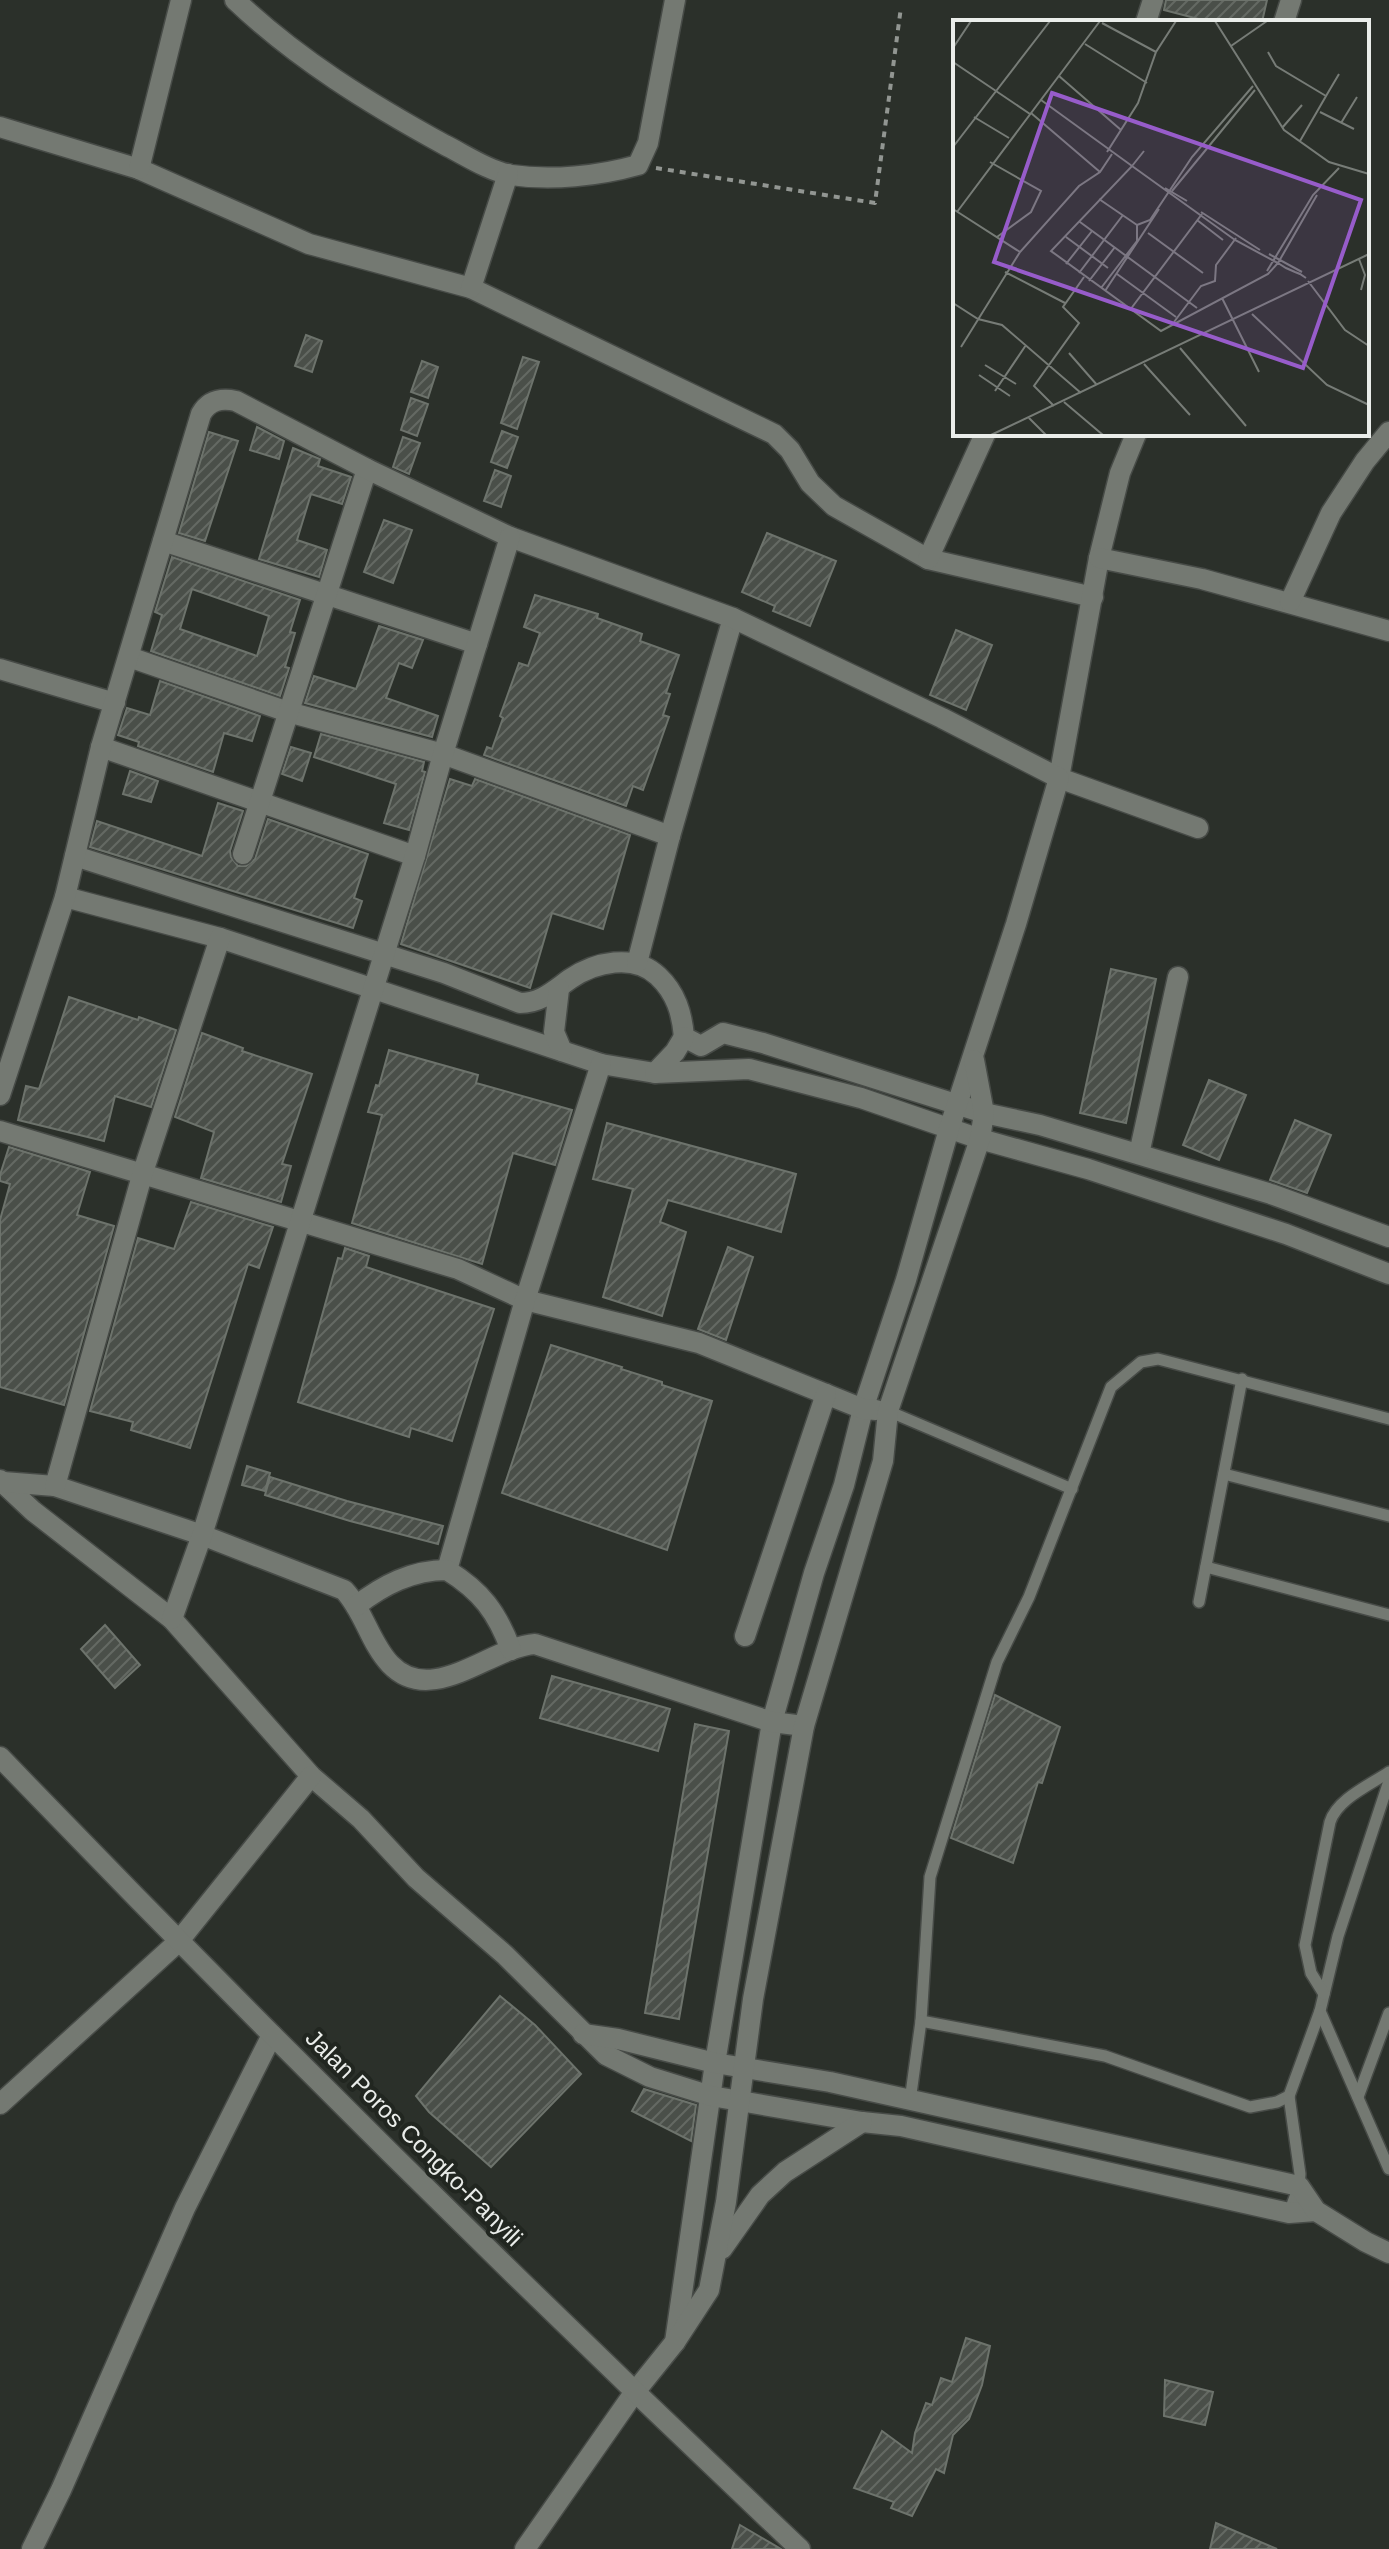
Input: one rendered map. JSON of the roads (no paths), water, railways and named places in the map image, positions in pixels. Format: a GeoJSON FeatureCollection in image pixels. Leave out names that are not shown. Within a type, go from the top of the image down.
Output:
{"type":"FeatureCollection","features":[{"type":"Feature","properties":{"kind":"street"},"geometry":{"type":"LineString","coordinates":[[139,169],[181,0]]}},
{"type":"Feature","properties":{"kind":"street"},"geometry":{"type":"LineString","coordinates":[[235,0],[283,43],[401,121],[458,152],[508,174],[538,177],[611,173],[638,165],[648,143],[675,0]]}},
{"type":"Feature","properties":{"kind":"street"},"geometry":{"type":"LineString","coordinates":[[1147,20],[1153,0]]}},
{"type":"Feature","properties":{"kind":"street"},"geometry":{"type":"LineString","coordinates":[[1285,20],[1291,0]]}},
{"type":"Feature","properties":{"kind":"street"},"geometry":{"type":"LineString","coordinates":[[0,127],[139,169],[309,244],[471,288],[774,434],[790,450],[810,483],[834,506],[928,559],[1093,597]]}},
{"type":"Feature","properties":{"kind":"street"},"geometry":{"type":"LineString","coordinates":[[471,288],[508,174]]}},
{"type":"Feature","properties":{"kind":"street"},"geometry":{"type":"LineString","coordinates":[[0,1095],[65,897],[101,747],[201,414],[205,407],[222,398],[236,401],[367,469],[510,537],[733,618],[1059,778],[1198,828]]}},
{"type":"Feature","properties":{"kind":"street"},"geometry":{"type":"LineString","coordinates":[[1290,602],[1331,513],[1365,461],[1389,432]]}},
{"type":"Feature","properties":{"kind":"street"},"geometry":{"type":"LineString","coordinates":[[928,559],[984,436]]}},
{"type":"Feature","properties":{"kind":"street"},"geometry":{"type":"LineString","coordinates":[[675,2342],[715,2063],[772,1722],[814,1573],[844,1485],[863,1409],[906,1280],[949,1129],[1059,778],[1099,558],[1120,473],[1135,436]]}},
{"type":"Feature","properties":{"kind":"street"},"geometry":{"type":"LineString","coordinates":[[243,854],[367,469]]}},
{"type":"Feature","properties":{"kind":"street"},"geometry":{"type":"LineString","coordinates":[[172,1619],[202,1535],[415,856],[510,537]]}},
{"type":"Feature","properties":{"kind":"street"},"geometry":{"type":"LineString","coordinates":[[163,541],[477,644]]}},
{"type":"Feature","properties":{"kind":"street"},"geometry":{"type":"LineString","coordinates":[[1099,558],[1202,579],[1389,631]]}},
{"type":"Feature","properties":{"kind":"street"},"geometry":{"type":"LineString","coordinates":[[637,963],[733,618]]}},
{"type":"Feature","properties":{"kind":"street"},"geometry":{"type":"LineString","coordinates":[[129,657],[288,712],[443,754],[670,836]]}},
{"type":"Feature","properties":{"kind":"street"},"geometry":{"type":"LineString","coordinates":[[0,669],[115,703]]}},
{"type":"Feature","properties":{"kind":"street"},"geometry":{"type":"LineString","coordinates":[[101,747],[415,856]]}},
{"type":"Feature","properties":{"kind":"street"},"geometry":{"type":"LineString","coordinates":[[75,856],[444,973],[520,1003],[533,1003],[572,978],[601,965],[637,963],[653,971],[673,994],[682,1016],[684,1037],[675,1052],[655,1073]]}},
{"type":"Feature","properties":{"kind":"street"},"geometry":{"type":"LineString","coordinates":[[65,897],[220,938],[601,1064],[655,1073],[749,1069],[861,1098],[980,1139],[1088,1169],[1286,1234],[1389,1274]]}},
{"type":"Feature","properties":{"kind":"street"},"geometry":{"type":"LineString","coordinates":[[55,1486],[143,1172],[220,938]]}},
{"type":"Feature","properties":{"kind":"street"},"geometry":{"type":"LineString","coordinates":[[1139,1154],[1178,977]]}},
{"type":"Feature","properties":{"kind":"street"},"geometry":{"type":"LineString","coordinates":[[559,989],[554,1032],[562,1051]]}},
{"type":"Feature","properties":{"kind":"street"},"geometry":{"type":"LineString","coordinates":[[684,1037],[701,1046],[723,1033],[736,1036],[984,1113],[1040,1125],[1271,1194],[1389,1237]]}},
{"type":"Feature","properties":{"kind":"street"},"geometry":{"type":"LineString","coordinates":[[525,2549],[709,2290],[718,2255],[743,2067],[804,1726],[883,1461],[888,1411],[980,1139],[984,1113],[973,1057]]}},
{"type":"Feature","properties":{"kind":"street"},"geometry":{"type":"LineString","coordinates":[[447,1570],[525,1300],[601,1064]]}},
{"type":"Feature","properties":{"kind":"street"},"geometry":{"type":"LineString","coordinates":[[0,1131],[458,1269],[525,1300],[699,1343],[863,1409],[888,1411]]}},
{"type":"Feature","properties":{"kind":"street"},"geometry":{"type":"LineString","coordinates":[[745,1636],[826,1394]]}},
{"type":"Feature","properties":{"kind":"street"},"geometry":{"type":"LineString","coordinates":[[2,1481],[55,1486],[202,1535],[344,1590],[389,1664],[417,1678],[452,1675],[524,1645],[547,1646],[772,1722],[804,1726]]}},
{"type":"Feature","properties":{"kind":"street"},"geometry":{"type":"LineString","coordinates":[[2,1481],[33,1511],[172,1619],[311,1776],[361,1819],[416,1878],[505,1955],[606,2055],[650,2077],[711,2096],[901,2126],[1289,2213],[1316,2211]]}},
{"type":"Feature","properties":{"kind":"street"},"geometry":{"type":"LineString","coordinates":[[356,1606],[376,1591],[416,1572],[447,1570],[469,1585],[497,1615],[511,1650]]}},
{"type":"Feature","properties":{"kind":"street","name":"Jalan Poros Congko-Panyili"},"geometry":{"type":"LineString","coordinates":[[0,1757],[178,1942],[634,2393],[800,2549]]}},
{"type":"Feature","properties":{"kind":"street"},"geometry":{"type":"LineString","coordinates":[[0,2104],[178,1942],[311,1776]]}},
{"type":"Feature","properties":{"kind":"street"},"geometry":{"type":"LineString","coordinates":[[583,2034],[1299,2186],[1316,2211],[1389,2253]]}},
{"type":"Feature","properties":{"kind":"street"},"geometry":{"type":"LineString","coordinates":[[32,2549],[185,2208],[272,2035]]}},
{"type":"Feature","properties":{"kind":"street"},"geometry":{"type":"LineString","coordinates":[[901,2126],[910,2101]]}},
{"type":"Feature","properties":{"kind":"street"},"geometry":{"type":"LineString","coordinates":[[718,2255],[760,2195],[785,2172],[862,2122]]}},
{"type":"Feature","properties":{"kind":"lane"},"geometry":{"type":"LineString","coordinates":[[910,2101],[921,2021],[930,1877],[997,1662],[1029,1597],[1111,1387],[1141,1362],[1158,1359],[1389,1419]]}},
{"type":"Feature","properties":{"kind":"lane"},"geometry":{"type":"LineString","coordinates":[[1199,1602],[1242,1379]]}},
{"type":"Feature","properties":{"kind":"lane"},"geometry":{"type":"LineString","coordinates":[[888,1411],[1072,1489]]}},
{"type":"Feature","properties":{"kind":"lane"},"geometry":{"type":"LineString","coordinates":[[1224,1474],[1389,1516]]}},
{"type":"Feature","properties":{"kind":"lane"},"geometry":{"type":"LineString","coordinates":[[1206,1567],[1389,1615]]}},
{"type":"Feature","properties":{"kind":"lane"},"geometry":{"type":"LineString","coordinates":[[1324,1994],[1311,1973],[1305,1945],[1330,1822],[1340,1805],[1389,1772]]}},
{"type":"Feature","properties":{"kind":"lane"},"geometry":{"type":"LineString","coordinates":[[1289,2213],[1299,2186],[1289,2096],[1320,2011],[1338,1936],[1389,1781]]}},
{"type":"Feature","properties":{"kind":"lane"},"geometry":{"type":"LineString","coordinates":[[1320,2011],[1389,2169]]}},
{"type":"Feature","properties":{"kind":"lane"},"geometry":{"type":"LineString","coordinates":[[1358,2097],[1389,2013]]}},
{"type":"Feature","properties":{"kind":"lane"},"geometry":{"type":"LineString","coordinates":[[921,2021],[1105,2056],[1250,2107],[1277,2102],[1289,2096]]}}]}
